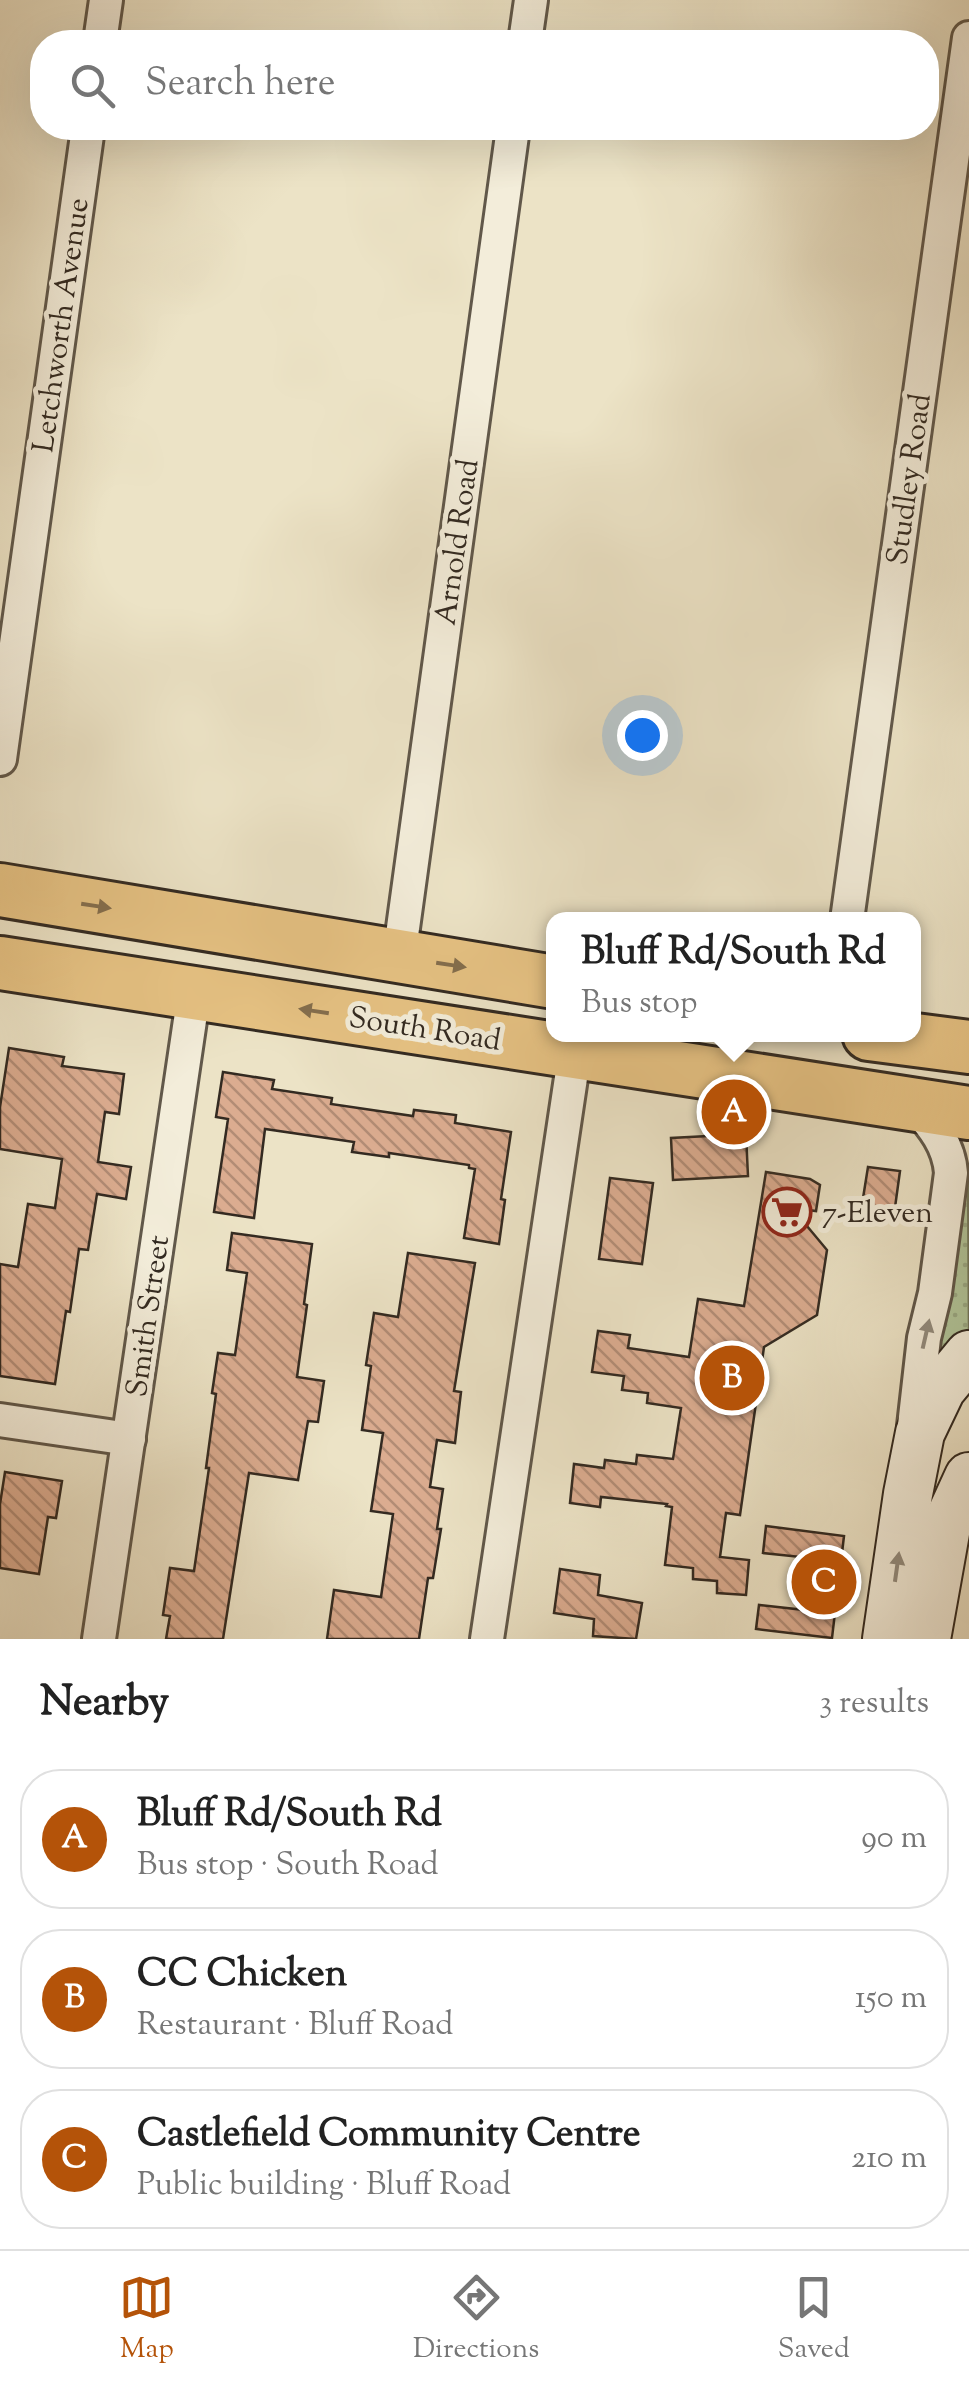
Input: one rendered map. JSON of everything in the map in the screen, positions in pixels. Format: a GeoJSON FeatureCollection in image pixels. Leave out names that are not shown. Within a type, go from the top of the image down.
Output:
{"type":"FeatureCollection","features":[{"type":"Feature","properties":{"kind":"main road"},"geometry":{"type":"LineString","coordinates":[[0,890],[546,981]]}},
{"type":"Feature","properties":{"kind":"main road","name":"South Road"},"geometry":{"type":"LineString","coordinates":[[0,963],[546,1039]]}},
{"type":"Feature","properties":{"kind":"main road"},"geometry":{"type":"LineString","coordinates":[[921,1041],[969,1047]]}},
{"type":"Feature","properties":{"kind":"main road","name":"South Road"},"geometry":{"type":"LineString","coordinates":[[576,1043],[969,1114]]}},
{"type":"Feature","properties":{"kind":"main road"},"geometry":{"type":"LineString","coordinates":[[886,1639],[920,1434],[948,1379],[969,1355]]}},
{"type":"Feature","properties":{"kind":"main road"},"geometry":{"type":"LineString","coordinates":[[926,1639],[946,1527],[969,1477]]}},
{"type":"Feature","properties":{"kind":"street"},"geometry":{"type":"LineString","coordinates":[[102,30],[106,0]]}},
{"type":"Feature","properties":{"kind":"street"},"geometry":{"type":"LineString","coordinates":[[526,30],[530,0]]}},
{"type":"Feature","properties":{"kind":"street","name":"Studley Road"},"geometry":{"type":"LineString","coordinates":[[848,912],[969,38]]}},
{"type":"Feature","properties":{"kind":"street","name":"Letchworth Avenue"},"geometry":{"type":"LineString","coordinates":[[0,759],[86,140]]}},
{"type":"Feature","properties":{"kind":"street","name":"Arnold Road"},"geometry":{"type":"LineString","coordinates":[[399,957],[511,140]]}},
{"type":"Feature","properties":{"kind":"street","name":"Smith Street"},"geometry":{"type":"LineString","coordinates":[[99,1639],[194,992]]}},
{"type":"Feature","properties":{"kind":"street"},"geometry":{"type":"LineString","coordinates":[[487,1639],[576,1043]]}},
{"type":"Feature","properties":{"kind":"street"},"geometry":{"type":"LineString","coordinates":[[913,1466],[917,1384],[933,1306],[950,1182],[950,1161],[942,1142],[914,1104]]}},
{"type":"Feature","properties":{"kind":"street"},"geometry":{"type":"LineString","coordinates":[[0,1420],[128,1438]]}},
{"type":"Feature","properties":{"kind":"green space"},"geometry":{"type":"Polygon","coordinates":[[[968,1163],[969,1333],[932,1362],[948,1309],[968,1163]]]}},
{"type":"Feature","properties":{"kind":"building"},"geometry":{"type":"Polygon","coordinates":[[[9,1048],[64,1057],[62,1066],[124,1074],[119,1114],[105,1112],[98,1162],[131,1167],[126,1199],[97,1194],[88,1250],[79,1249],[55,1384],[0,1376],[0,1264],[18,1267],[28,1204],[55,1208],[62,1159],[0,1149],[0,1107],[9,1048]]]}},
{"type":"Feature","properties":{"kind":"building"},"geometry":{"type":"Polygon","coordinates":[[[223,1072],[274,1080],[272,1089],[332,1098],[331,1104],[413,1116],[414,1110],[456,1115],[455,1123],[511,1132],[499,1244],[464,1238],[475,1169],[469,1165],[389,1153],[389,1157],[352,1152],[354,1142],[265,1129],[254,1218],[214,1212],[228,1119],[216,1117],[223,1072]]]}},
{"type":"Feature","properties":{"kind":"building"},"geometry":{"type":"Polygon","coordinates":[[[746,1134],[748,1176],[673,1180],[671,1138],[746,1134]]]}},
{"type":"Feature","properties":{"kind":"building"},"geometry":{"type":"Polygon","coordinates":[[[868,1167],[900,1171],[893,1222],[860,1217],[868,1167]]]}},
{"type":"Feature","properties":{"kind":"building"},"geometry":{"type":"Polygon","coordinates":[[[766,1172],[810,1179],[820,1185],[816,1211],[792,1208],[827,1250],[817,1315],[764,1347],[740,1515],[726,1513],[720,1557],[749,1560],[746,1595],[717,1593],[717,1581],[693,1579],[693,1568],[665,1565],[672,1507],[601,1497],[600,1507],[570,1503],[574,1464],[604,1468],[605,1460],[636,1464],[637,1455],[673,1459],[681,1408],[647,1403],[648,1393],[622,1390],[624,1376],[592,1372],[598,1331],[630,1335],[628,1348],[689,1357],[698,1299],[744,1306],[766,1172]]]}},
{"type":"Feature","properties":{"kind":"building"},"geometry":{"type":"Polygon","coordinates":[[[610,1178],[653,1183],[642,1264],[599,1259],[610,1178]]]}},
{"type":"Feature","properties":{"kind":"building"},"geometry":{"type":"Polygon","coordinates":[[[232,1233],[312,1244],[297,1377],[324,1381],[318,1422],[308,1421],[298,1480],[249,1473],[223,1639],[166,1639],[170,1616],[163,1615],[170,1568],[194,1571],[209,1468],[218,1353],[235,1355],[247,1273],[227,1270],[232,1233]]]}},
{"type":"Feature","properties":{"kind":"building"},"geometry":{"type":"Polygon","coordinates":[[[408,1253],[475,1263],[454,1391],[461,1392],[455,1443],[437,1440],[430,1487],[443,1489],[433,1578],[428,1578],[419,1639],[327,1639],[334,1590],[381,1597],[393,1514],[371,1511],[383,1433],[362,1430],[371,1366],[366,1365],[374,1313],[398,1317],[408,1253]]]}},
{"type":"Feature","properties":{"kind":"building"},"geometry":{"type":"Polygon","coordinates":[[[5,1472],[62,1481],[56,1518],[48,1517],[39,1574],[0,1568],[0,1504],[5,1472]]]}},
{"type":"Feature","properties":{"kind":"building"},"geometry":{"type":"Polygon","coordinates":[[[766,1526],[844,1536],[832,1638],[756,1629],[759,1605],[805,1610],[811,1558],[763,1553],[766,1526]]]}},
{"type":"Feature","properties":{"kind":"building"},"geometry":{"type":"Polygon","coordinates":[[[560,1569],[600,1575],[598,1595],[642,1603],[636,1639],[593,1636],[594,1619],[554,1613],[560,1569]]]}},
{"type":"Feature","properties":{"kind":"place","name":"Bluff Rd/South Rd"},"geometry":{"type":"Point","coordinates":[734,1112]}},
{"type":"Feature","properties":{"kind":"place","name":"7-Eleven"},"geometry":{"type":"Point","coordinates":[787,1212]}},
{"type":"Feature","properties":{"kind":"place","name":"CC Chicken"},"geometry":{"type":"Point","coordinates":[732,1378]}},
{"type":"Feature","properties":{"kind":"place","name":"Castlefield Community Centre"},"geometry":{"type":"Point","coordinates":[824,1582]}}]}
